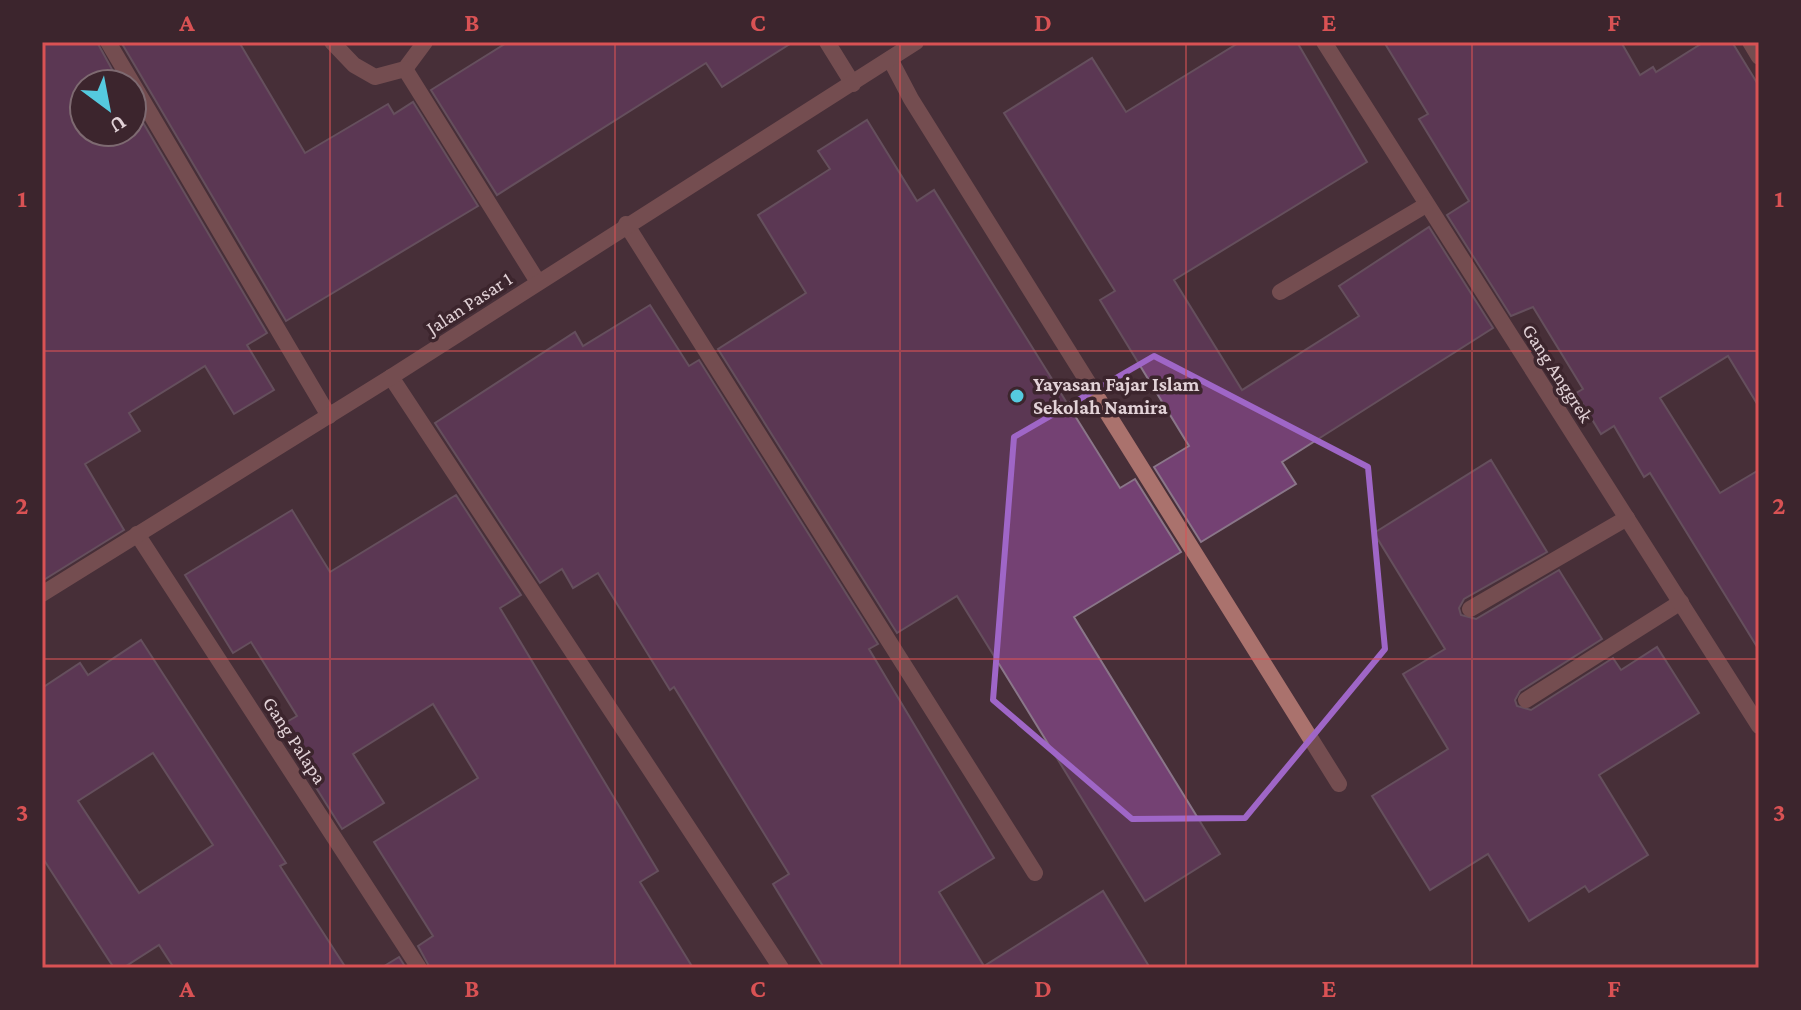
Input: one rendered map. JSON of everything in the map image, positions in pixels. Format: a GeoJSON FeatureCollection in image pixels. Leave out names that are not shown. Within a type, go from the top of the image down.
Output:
{"type":"FeatureCollection","features":[{"type":"Feature","properties":{"kind":"street"},"geometry":{"type":"LineString","coordinates":[[108,42],[329,416]]}},
{"type":"Feature","properties":{"kind":"street"},"geometry":{"type":"LineString","coordinates":[[332,42],[354,65],[375,77],[405,69],[425,42]]}},
{"type":"Feature","properties":{"kind":"street"},"geometry":{"type":"LineString","coordinates":[[827,42],[853,84]]}},
{"type":"Feature","properties":{"kind":"street","name":"Jalan Pasar 1"},"geometry":{"type":"LineString","coordinates":[[42,594],[391,377],[626,224],[916,42]]}},
{"type":"Feature","properties":{"kind":"street","name":"Gang Anggrek"},"geometry":{"type":"LineString","coordinates":[[1324,42],[1759,726]]}},
{"type":"Feature","properties":{"kind":"street"},"geometry":{"type":"LineString","coordinates":[[1750,42],[1759,57]]}},
{"type":"Feature","properties":{"kind":"street"},"geometry":{"type":"LineString","coordinates":[[890,59],[911,99],[1339,784]]}},
{"type":"Feature","properties":{"kind":"street"},"geometry":{"type":"LineString","coordinates":[[405,69],[538,282]]}},
{"type":"Feature","properties":{"kind":"street"},"geometry":{"type":"LineString","coordinates":[[1280,292],[1426,205]]}},
{"type":"Feature","properties":{"kind":"street"},"geometry":{"type":"LineString","coordinates":[[626,224],[1035,873]]}},
{"type":"Feature","properties":{"kind":"street"},"geometry":{"type":"LineString","coordinates":[[391,377],[781,968]]}},
{"type":"Feature","properties":{"kind":"street"},"geometry":{"type":"LineString","coordinates":[[1470,609],[1627,518]]}},
{"type":"Feature","properties":{"kind":"street","name":"Gang Palapa"},"geometry":{"type":"LineString","coordinates":[[137,534],[419,968]]}},
{"type":"Feature","properties":{"kind":"street"},"geometry":{"type":"LineString","coordinates":[[1526,700],[1681,602]]}},
{"type":"Feature","properties":{"kind":"highlighted area"},"geometry":{"type":"Polygon","coordinates":[[[1154,356],[1368,467],[1385,649],[1245,818],[1132,819],[993,700],[1014,437],[1154,356]]]}},
{"type":"Feature","properties":{"kind":"building"},"geometry":{"type":"Polygon","coordinates":[[[42,42],[97,42],[111,68],[68,68],[68,148],[148,148],[148,131],[267,333],[247,345],[274,390],[234,414],[205,366],[129,413],[140,431],[85,464],[124,530],[42,581],[42,42]]]}},
{"type":"Feature","properties":{"kind":"building"},"geometry":{"type":"Polygon","coordinates":[[[121,42],[239,42],[305,153],[388,104],[394,114],[413,102],[478,206],[286,321],[148,88],[148,68],[136,68],[121,42]]]}},
{"type":"Feature","properties":{"kind":"building"},"geometry":{"type":"Polygon","coordinates":[[[508,42],[793,42],[722,87],[706,63],[497,195],[431,90],[508,42]]]}},
{"type":"Feature","properties":{"kind":"building"},"geometry":{"type":"Polygon","coordinates":[[[1240,42],[1297,42],[1367,162],[1174,280],[1242,390],[1359,316],[1339,286],[1429,227],[1493,328],[1282,462],[1296,484],[1201,542],[1154,467],[1189,446],[1100,300],[1115,291],[1004,113],[1092,58],[1126,112],[1240,42]]]}},
{"type":"Feature","properties":{"kind":"building"},"geometry":{"type":"Polygon","coordinates":[[[1384,42],[1621,42],[1640,75],[1653,67],[1656,72],[1704,42],[1732,42],[1759,86],[1759,407],[1728,356],[1660,398],[1720,493],[1759,470],[1759,650],[1650,473],[1644,477],[1614,426],[1601,434],[1576,393],[1583,389],[1533,307],[1511,316],[1447,215],[1469,201],[1419,119],[1428,114],[1384,42]]]}},
{"type":"Feature","properties":{"kind":"building"},"geometry":{"type":"Polygon","coordinates":[[[867,120],[917,201],[934,190],[1120,488],[1135,479],[1181,552],[1074,617],[1220,854],[1145,901],[957,596],[897,633],[718,349],[806,293],[758,215],[830,169],[818,151],[867,120]]]}},
{"type":"Feature","properties":{"kind":"building"},"geometry":{"type":"Polygon","coordinates":[[[650,305],[689,366],[699,360],[878,644],[869,649],[994,858],[939,892],[984,966],[1103,891],[1150,968],[824,968],[773,884],[789,874],[674,687],[670,690],[598,573],[573,588],[562,569],[540,583],[435,423],[575,332],[583,346],[650,305]]]}},
{"type":"Feature","properties":{"kind":"building"},"geometry":{"type":"Polygon","coordinates":[[[1491,460],[1547,552],[1464,599],[1459,608],[1461,615],[1476,619],[1559,570],[1602,639],[1520,691],[1515,700],[1517,706],[1531,710],[1613,658],[1621,670],[1657,647],[1699,713],[1599,775],[1648,855],[1589,892],[1585,886],[1529,921],[1488,854],[1430,890],[1372,796],[1448,749],[1403,674],[1445,649],[1374,533],[1491,460]]]}},
{"type":"Feature","properties":{"kind":"building"},"geometry":{"type":"Polygon","coordinates":[[[456,495],[521,595],[500,608],[658,871],[640,882],[693,968],[430,968],[418,946],[433,936],[374,842],[478,778],[433,704],[353,754],[384,803],[342,829],[278,727],[297,716],[251,642],[233,653],[185,575],[292,510],[330,572],[456,495]]]}},
{"type":"Feature","properties":{"kind":"building"},"geometry":{"type":"Polygon","coordinates":[[[141,640],[286,863],[280,866],[346,968],[174,968],[159,945],[123,968],[114,968],[42,857],[42,688],[80,663],[88,675],[141,640]],[[153,753],[78,801],[139,893],[213,845],[153,753]]]}},
{"type":"Feature","properties":{"kind":"building"},"geometry":{"type":"Polygon","coordinates":[[[399,957],[406,968],[381,968],[399,957]]]}},
{"type":"Feature","properties":{"kind":"place","name":"Yayasan Fajar Islam Sekolah Namira"},"geometry":{"type":"Point","coordinates":[1017,396]}}]}
